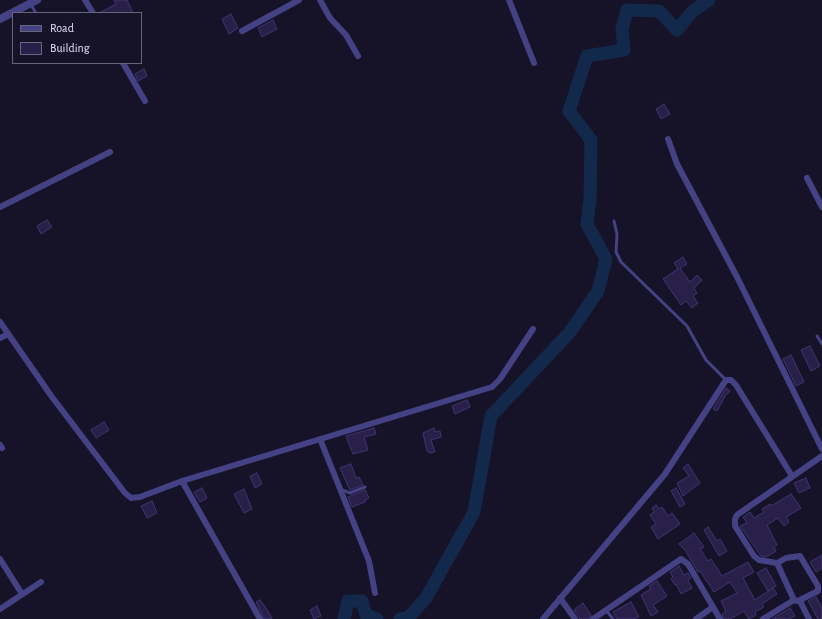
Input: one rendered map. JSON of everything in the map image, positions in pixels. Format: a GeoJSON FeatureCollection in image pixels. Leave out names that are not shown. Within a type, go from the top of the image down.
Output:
{"type":"FeatureCollection","features":[{"type":"Feature","properties":{"kind":"street"},"geometry":{"type":"LineString","coordinates":[[85,0],[92,12]]}},
{"type":"Feature","properties":{"kind":"street"},"geometry":{"type":"LineString","coordinates":[[242,31],[298,0]]}},
{"type":"Feature","properties":{"kind":"street"},"geometry":{"type":"LineString","coordinates":[[320,0],[330,18],[346,35],[358,56]]}},
{"type":"Feature","properties":{"kind":"street"},"geometry":{"type":"LineString","coordinates":[[509,0],[534,63]]}},
{"type":"Feature","properties":{"kind":"street"},"geometry":{"type":"LineString","coordinates":[[12,12],[32,1]]}},
{"type":"Feature","properties":{"kind":"street"},"geometry":{"type":"LineString","coordinates":[[0,19],[12,12]]}},
{"type":"Feature","properties":{"kind":"street"},"geometry":{"type":"LineString","coordinates":[[124,64],[145,101]]}},
{"type":"Feature","properties":{"kind":"street"},"geometry":{"type":"LineString","coordinates":[[668,139],[677,164],[737,277],[822,449]]}},
{"type":"Feature","properties":{"kind":"street"},"geometry":{"type":"LineString","coordinates":[[0,208],[110,152]]}},
{"type":"Feature","properties":{"kind":"street"},"geometry":{"type":"LineString","coordinates":[[807,178],[822,207]]}},
{"type":"Feature","properties":{"kind":"street"},"geometry":{"type":"LineString","coordinates":[[0,322],[52,397],[124,493],[131,498],[140,497],[182,481],[492,387],[500,379],[533,329]]}},
{"type":"Feature","properties":{"kind":"street"},"geometry":{"type":"LineString","coordinates":[[0,338],[8,334]]}},
{"type":"Feature","properties":{"kind":"street"},"geometry":{"type":"LineString","coordinates":[[543,619],[665,474],[726,380],[731,380],[736,385],[792,476]]}},
{"type":"Feature","properties":{"kind":"street"},"geometry":{"type":"LineString","coordinates":[[320,439],[369,561],[375,593]]}},
{"type":"Feature","properties":{"kind":"street"},"geometry":{"type":"LineString","coordinates":[[763,619],[797,600],[818,591],[818,589],[806,563],[798,556],[786,558],[777,563],[759,560],[746,545],[734,522],[737,515],[822,456]]}},
{"type":"Feature","properties":{"kind":"street"},"geometry":{"type":"LineString","coordinates":[[182,481],[260,619]]}},
{"type":"Feature","properties":{"kind":"street"},"geometry":{"type":"LineString","coordinates":[[0,559],[22,594]]}},
{"type":"Feature","properties":{"kind":"street"},"geometry":{"type":"LineString","coordinates":[[593,619],[681,559],[688,564],[720,619]]}},
{"type":"Feature","properties":{"kind":"street"},"geometry":{"type":"LineString","coordinates":[[777,563],[809,619]]}},
{"type":"Feature","properties":{"kind":"street"},"geometry":{"type":"LineString","coordinates":[[0,609],[41,582]]}},
{"type":"Feature","properties":{"kind":"street"},"geometry":{"type":"LineString","coordinates":[[560,598],[575,619]]}},
{"type":"Feature","properties":{"kind":"street"},"geometry":{"type":"LineString","coordinates":[[696,619],[713,607]]}},
{"type":"Feature","properties":{"kind":"lane"},"geometry":{"type":"LineString","coordinates":[[32,1],[36,12]]}},
{"type":"Feature","properties":{"kind":"lane"},"geometry":{"type":"LineString","coordinates":[[614,221],[617,234],[616,252],[621,262],[687,326],[706,360],[726,380]]}},
{"type":"Feature","properties":{"kind":"lane"},"geometry":{"type":"LineString","coordinates":[[817,336],[822,344]]}},
{"type":"Feature","properties":{"kind":"lane"},"geometry":{"type":"LineString","coordinates":[[339,488],[350,493],[365,487]]}},
{"type":"Feature","properties":{"kind":"lane"},"geometry":{"type":"LineString","coordinates":[[606,610],[613,619]]}},
{"type":"Feature","properties":{"kind":"building"},"geometry":{"type":"Polygon","coordinates":[[[114,0],[127,0],[133,12],[101,12],[116,4],[114,0]]]}},
{"type":"Feature","properties":{"kind":"building"},"geometry":{"type":"Polygon","coordinates":[[[231,14],[238,28],[229,34],[222,19],[231,14]]]}},
{"type":"Feature","properties":{"kind":"building"},"geometry":{"type":"Polygon","coordinates":[[[273,20],[277,29],[262,37],[258,28],[273,20]]]}},
{"type":"Feature","properties":{"kind":"building"},"geometry":{"type":"Polygon","coordinates":[[[144,69],[147,76],[138,81],[135,74],[144,69]]]}},
{"type":"Feature","properties":{"kind":"building"},"geometry":{"type":"Polygon","coordinates":[[[664,104],[670,114],[661,119],[656,109],[664,104]]]}},
{"type":"Feature","properties":{"kind":"building"},"geometry":{"type":"Polygon","coordinates":[[[47,220],[52,227],[41,234],[37,226],[47,220]]]}},
{"type":"Feature","properties":{"kind":"building"},"geometry":{"type":"Polygon","coordinates":[[[683,257],[687,264],[680,268],[690,282],[697,275],[702,280],[694,288],[697,293],[693,296],[698,303],[692,308],[686,301],[681,305],[663,279],[678,269],[674,263],[683,257]]]}},
{"type":"Feature","properties":{"kind":"building"},"geometry":{"type":"Polygon","coordinates":[[[810,346],[820,366],[811,371],[801,350],[810,346]]]}},
{"type":"Feature","properties":{"kind":"building"},"geometry":{"type":"Polygon","coordinates":[[[791,355],[804,382],[796,386],[783,359],[791,355]]]}},
{"type":"Feature","properties":{"kind":"building"},"geometry":{"type":"Polygon","coordinates":[[[726,388],[730,391],[725,396],[717,411],[713,409],[726,388]]]}},
{"type":"Feature","properties":{"kind":"building"},"geometry":{"type":"Polygon","coordinates":[[[467,400],[470,407],[455,414],[452,406],[467,400]]]}},
{"type":"Feature","properties":{"kind":"building"},"geometry":{"type":"Polygon","coordinates":[[[104,422],[109,430],[96,438],[91,430],[104,422]]]}},
{"type":"Feature","properties":{"kind":"building"},"geometry":{"type":"Polygon","coordinates":[[[374,428],[376,434],[364,437],[368,450],[353,454],[346,436],[374,428]]]}},
{"type":"Feature","properties":{"kind":"building"},"geometry":{"type":"Polygon","coordinates":[[[434,428],[435,432],[440,431],[441,437],[431,440],[435,452],[430,453],[427,451],[423,433],[434,428]]]}},
{"type":"Feature","properties":{"kind":"building"},"geometry":{"type":"Polygon","coordinates":[[[351,464],[356,478],[359,477],[363,485],[350,490],[340,468],[351,464]]]}},
{"type":"Feature","properties":{"kind":"building"},"geometry":{"type":"Polygon","coordinates":[[[688,464],[700,483],[683,496],[677,483],[689,476],[683,468],[688,464]]]}},
{"type":"Feature","properties":{"kind":"building"},"geometry":{"type":"Polygon","coordinates":[[[257,473],[262,484],[255,488],[250,476],[257,473]]]}},
{"type":"Feature","properties":{"kind":"building"},"geometry":{"type":"Polygon","coordinates":[[[806,478],[810,488],[799,493],[794,483],[806,478]]]}},
{"type":"Feature","properties":{"kind":"building"},"geometry":{"type":"Polygon","coordinates":[[[202,488],[207,498],[200,502],[194,492],[202,488]]]}},
{"type":"Feature","properties":{"kind":"building"},"geometry":{"type":"Polygon","coordinates":[[[676,488],[685,504],[680,507],[671,491],[676,488]]]}},
{"type":"Feature","properties":{"kind":"building"},"geometry":{"type":"Polygon","coordinates":[[[244,489],[252,509],[244,513],[234,494],[244,489]]]}},
{"type":"Feature","properties":{"kind":"building"},"geometry":{"type":"Polygon","coordinates":[[[365,490],[369,498],[365,500],[365,502],[352,507],[348,497],[365,490]]]}},
{"type":"Feature","properties":{"kind":"building"},"geometry":{"type":"Polygon","coordinates":[[[791,494],[801,508],[786,517],[789,522],[784,526],[778,518],[767,525],[777,545],[774,547],[776,551],[766,557],[761,556],[740,526],[747,523],[743,517],[750,512],[754,518],[764,512],[762,509],[770,504],[771,506],[791,494]]]}},
{"type":"Feature","properties":{"kind":"building"},"geometry":{"type":"Polygon","coordinates":[[[152,501],[157,513],[147,518],[141,506],[152,501]]]}},
{"type":"Feature","properties":{"kind":"building"},"geometry":{"type":"Polygon","coordinates":[[[656,505],[659,509],[662,507],[668,516],[672,513],[680,524],[658,539],[651,527],[656,524],[650,515],[654,512],[652,508],[656,505]]]}},
{"type":"Feature","properties":{"kind":"building"},"geometry":{"type":"Polygon","coordinates":[[[708,527],[717,541],[720,539],[727,551],[719,556],[704,530],[708,527]]]}},
{"type":"Feature","properties":{"kind":"building"},"geometry":{"type":"Polygon","coordinates":[[[694,533],[704,547],[700,549],[708,561],[711,559],[722,576],[748,562],[754,572],[743,578],[755,600],[773,588],[777,594],[762,604],[764,607],[755,612],[756,615],[749,619],[744,611],[730,619],[724,619],[722,614],[726,612],[721,601],[737,593],[730,582],[714,592],[700,571],[698,572],[685,550],[679,544],[694,533]]]}},
{"type":"Feature","properties":{"kind":"building"},"geometry":{"type":"Polygon","coordinates":[[[822,555],[822,568],[816,572],[810,562],[822,555]]]}},
{"type":"Feature","properties":{"kind":"building"},"geometry":{"type":"Polygon","coordinates":[[[679,566],[684,575],[688,573],[691,578],[688,580],[692,588],[681,594],[676,584],[675,585],[671,579],[673,577],[670,572],[679,566]]]}},
{"type":"Feature","properties":{"kind":"building"},"geometry":{"type":"Polygon","coordinates":[[[766,568],[776,586],[768,591],[757,573],[766,568]]]}},
{"type":"Feature","properties":{"kind":"building"},"geometry":{"type":"Polygon","coordinates":[[[657,581],[667,596],[653,605],[658,612],[651,616],[641,595],[651,589],[649,586],[657,581]]]}},
{"type":"Feature","properties":{"kind":"building"},"geometry":{"type":"Polygon","coordinates":[[[816,597],[822,608],[822,619],[818,619],[808,601],[816,597]]]}},
{"type":"Feature","properties":{"kind":"building"},"geometry":{"type":"Polygon","coordinates":[[[260,600],[272,619],[264,619],[256,602],[260,600]]]}},
{"type":"Feature","properties":{"kind":"building"},"geometry":{"type":"Polygon","coordinates":[[[631,602],[639,617],[634,619],[617,619],[613,612],[631,602]]]}},
{"type":"Feature","properties":{"kind":"building"},"geometry":{"type":"Polygon","coordinates":[[[583,603],[591,615],[589,619],[580,619],[574,610],[583,603]]]}},
{"type":"Feature","properties":{"kind":"building"},"geometry":{"type":"Polygon","coordinates":[[[317,606],[321,616],[314,619],[310,610],[317,606]]]}},
{"type":"Feature","properties":{"kind":"building"},"geometry":{"type":"Polygon","coordinates":[[[790,608],[795,616],[789,619],[772,619],[790,608]]]}},
{"type":"Feature","properties":{"kind":"waterway"},"geometry":{"type":"LineString","coordinates":[[400,619],[408,618],[426,598],[474,512],[491,416],[570,332],[598,291],[606,259],[587,224],[590,199],[591,140],[569,111],[587,56],[624,50],[622,29],[627,10],[659,11],[677,30],[692,12],[709,0]]}},
{"type":"Feature","properties":{"kind":"waterway"},"geometry":{"type":"LineString","coordinates":[[344,619],[348,601],[362,601],[366,615],[377,619]]}}]}
